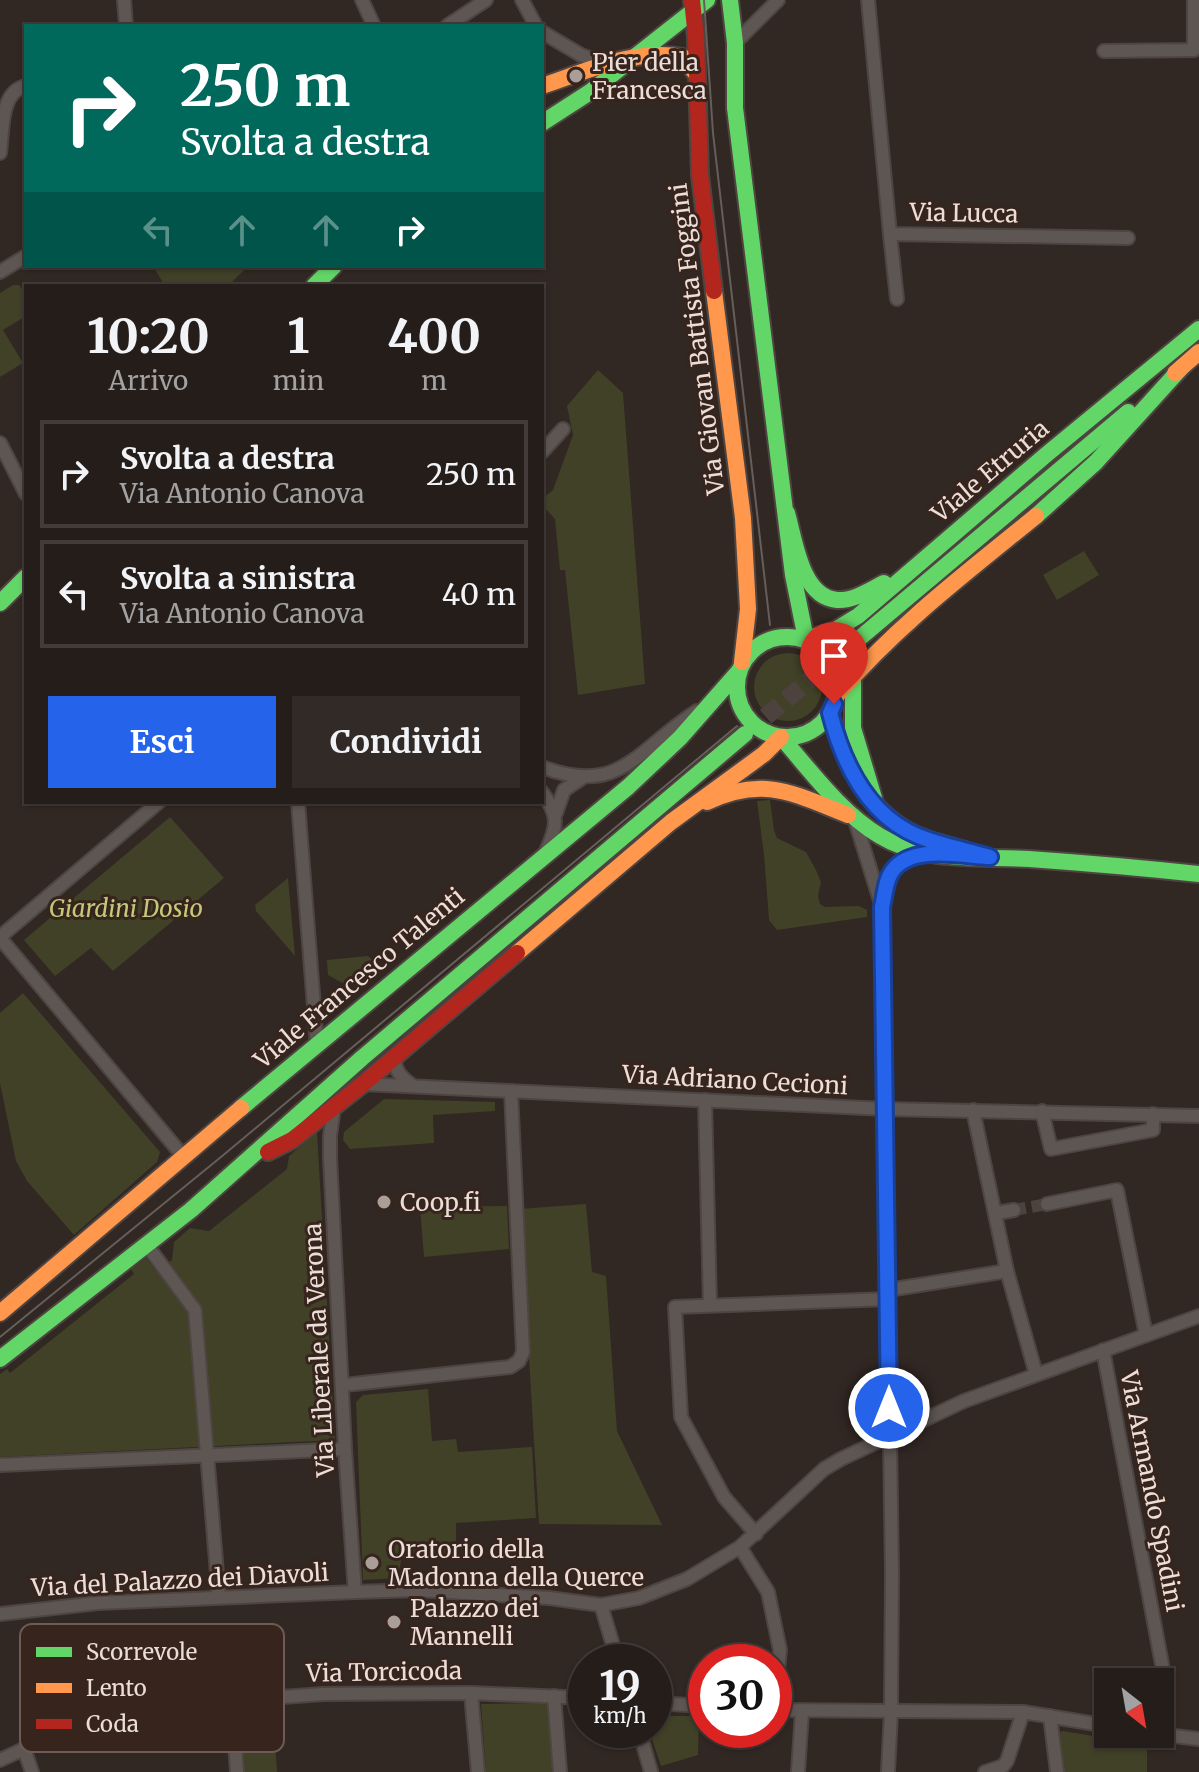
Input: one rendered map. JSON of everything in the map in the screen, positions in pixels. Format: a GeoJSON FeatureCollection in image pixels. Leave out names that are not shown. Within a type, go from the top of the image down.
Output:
{"type":"FeatureCollection","features":[{"type":"Feature","properties":{"kind":"main road"},"geometry":{"type":"LineString","coordinates":[[730,0],[735,43],[735,108],[793,575],[806,639]]}},
{"type":"Feature","properties":{"kind":"main road"},"geometry":{"type":"LineString","coordinates":[[544,122],[590,92],[698,3]]}},
{"type":"Feature","properties":{"kind":"main road","name":"Via Giovan Battista Foggini"},"geometry":{"type":"LineString","coordinates":[[698,3],[700,175],[743,518],[748,617],[740,666]]}},
{"type":"Feature","properties":{"kind":"main road"},"geometry":{"type":"LineString","coordinates":[[544,85],[656,54],[686,59],[698,76]]}},
{"type":"Feature","properties":{"kind":"main road"},"geometry":{"type":"LineString","coordinates":[[316,284],[332,268]]}},
{"type":"Feature","properties":{"kind":"main road","name":"Viale Etruria"},"geometry":{"type":"LineString","coordinates":[[806,639],[835,630],[854,619],[1199,329]]}},
{"type":"Feature","properties":{"kind":"main road","name":"Viale Etruria"},"geometry":{"type":"LineString","coordinates":[[842,653],[1199,352]]}},
{"type":"Feature","properties":{"kind":"main road","name":"Viale Etruria"},"geometry":{"type":"LineString","coordinates":[[837,695],[890,637],[1066,491],[1182,367]]}},
{"type":"Feature","properties":{"kind":"main road"},"geometry":{"type":"LineString","coordinates":[[787,513],[808,582],[826,597],[843,601],[858,598],[917,563]]}},
{"type":"Feature","properties":{"kind":"main road"},"geometry":{"type":"LineString","coordinates":[[0,603],[24,579]]}},
{"type":"Feature","properties":{"kind":"main road"},"geometry":{"type":"LineString","coordinates":[[247,1162],[292,1140],[363,1084],[697,801],[764,754],[781,737],[798,736],[821,724],[830,713],[837,695],[832,666],[824,652],[806,639],[790,637],[770,640],[756,648],[740,666],[737,688],[744,711],[759,728],[781,737],[854,817],[887,841],[923,854],[1199,874]]}},
{"type":"Feature","properties":{"kind":"main road","name":"Viale Francesco Talenti"},"geometry":{"type":"LineString","coordinates":[[0,1313],[670,748],[740,666]]}},
{"type":"Feature","properties":{"kind":"main road"},"geometry":{"type":"LineString","coordinates":[[853,675],[853,728],[877,807]]}},
{"type":"Feature","properties":{"kind":"main road"},"geometry":{"type":"LineString","coordinates":[[830,713],[844,758],[862,790],[877,807],[904,830],[990,857]]}},
{"type":"Feature","properties":{"kind":"main road"},"geometry":{"type":"LineString","coordinates":[[0,1359],[247,1162],[362,1058],[745,734]]}},
{"type":"Feature","properties":{"kind":"main road"},"geometry":{"type":"LineString","coordinates":[[646,846],[713,798],[745,789],[768,788],[796,794],[854,817]]}},
{"type":"Feature","properties":{"kind":"street"},"geometry":{"type":"LineString","coordinates":[[124,0],[126,24]]}},
{"type":"Feature","properties":{"kind":"street"},"geometry":{"type":"LineString","coordinates":[[362,0],[373,24]]}},
{"type":"Feature","properties":{"kind":"street"},"geometry":{"type":"LineString","coordinates":[[450,24],[486,0]]}},
{"type":"Feature","properties":{"kind":"street"},"geometry":{"type":"LineString","coordinates":[[522,0],[535,24]]}},
{"type":"Feature","properties":{"kind":"street"},"geometry":{"type":"LineString","coordinates":[[735,43],[778,0]]}},
{"type":"Feature","properties":{"kind":"street","name":"Via Lucca"},"geometry":{"type":"LineString","coordinates":[[868,0],[890,234],[1128,238]]}},
{"type":"Feature","properties":{"kind":"street"},"geometry":{"type":"LineString","coordinates":[[1104,51],[1194,50],[1194,0]]}},
{"type":"Feature","properties":{"kind":"street"},"geometry":{"type":"LineString","coordinates":[[544,33],[581,55],[610,65]]}},
{"type":"Feature","properties":{"kind":"street"},"geometry":{"type":"LineString","coordinates":[[0,153],[8,99],[15,89],[24,87]]}},
{"type":"Feature","properties":{"kind":"street"},"geometry":{"type":"LineString","coordinates":[[890,234],[897,299]]}},
{"type":"Feature","properties":{"kind":"street"},"geometry":{"type":"LineString","coordinates":[[0,272],[24,257]]}},
{"type":"Feature","properties":{"kind":"street"},"geometry":{"type":"LineString","coordinates":[[544,450],[563,429]]}},
{"type":"Feature","properties":{"kind":"street"},"geometry":{"type":"LineString","coordinates":[[0,443],[5,467],[24,488]]}},
{"type":"Feature","properties":{"kind":"street"},"geometry":{"type":"LineString","coordinates":[[544,768],[582,778],[598,777],[618,770],[710,703]]}},
{"type":"Feature","properties":{"kind":"street"},"geometry":{"type":"LineString","coordinates":[[543,858],[552,839],[564,790],[582,778]]}},
{"type":"Feature","properties":{"kind":"street"},"geometry":{"type":"LineString","coordinates":[[544,795],[556,813]]}},
{"type":"Feature","properties":{"kind":"street"},"geometry":{"type":"LineString","coordinates":[[157,804],[0,937],[183,1156]]}},
{"type":"Feature","properties":{"kind":"street"},"geometry":{"type":"LineString","coordinates":[[298,804],[317,1045]]}},
{"type":"Feature","properties":{"kind":"street"},"geometry":{"type":"LineString","coordinates":[[854,817],[882,907]]}},
{"type":"Feature","properties":{"kind":"street"},"geometry":{"type":"LineString","coordinates":[[888,1772],[891,1712],[890,1435],[882,907],[891,872],[906,859],[923,854]]}},
{"type":"Feature","properties":{"kind":"street"},"geometry":{"type":"LineString","coordinates":[[395,1057],[395,1066],[400,1075],[413,1086]]}},
{"type":"Feature","properties":{"kind":"street","name":"Via Adriano Cecioni"},"geometry":{"type":"LineString","coordinates":[[363,1084],[885,1109],[1199,1116]]}},
{"type":"Feature","properties":{"kind":"street"},"geometry":{"type":"LineString","coordinates":[[344,1385],[510,1367],[519,1361],[523,1352],[511,1091]]}},
{"type":"Feature","properties":{"kind":"street"},"geometry":{"type":"LineString","coordinates":[[705,1100],[710,1305]]}},
{"type":"Feature","properties":{"kind":"street","name":"Via Liberale da Verona"},"geometry":{"type":"LineString","coordinates":[[334,1107],[330,1158],[355,1592]]}},
{"type":"Feature","properties":{"kind":"street"},"geometry":{"type":"LineString","coordinates":[[973,1110],[1007,1271],[1036,1374]]}},
{"type":"Feature","properties":{"kind":"street"},"geometry":{"type":"LineString","coordinates":[[1042,1111],[1051,1149],[1153,1130],[1153,1114]]}},
{"type":"Feature","properties":{"kind":"street"},"geometry":{"type":"LineString","coordinates":[[1047,1204],[1117,1190],[1146,1335]]}},
{"type":"Feature","properties":{"kind":"street"},"geometry":{"type":"LineString","coordinates":[[997,1213],[1014,1210]]}},
{"type":"Feature","properties":{"kind":"street"},"geometry":{"type":"LineString","coordinates":[[146,1244],[195,1310],[219,1597]]}},
{"type":"Feature","properties":{"kind":"street"},"geometry":{"type":"LineString","coordinates":[[756,1534],[724,1497],[681,1417],[675,1307],[888,1294],[1007,1271]]}},
{"type":"Feature","properties":{"kind":"street","name":"Via del Palazzo dei Diavoli"},"geometry":{"type":"LineString","coordinates":[[0,1614],[83,1604],[417,1590],[549,1598],[601,1605],[639,1598],[668,1588],[740,1547],[824,1469],[890,1435],[964,1401],[1199,1316]]}},
{"type":"Feature","properties":{"kind":"street","name":"Via Armando Spadini"},"geometry":{"type":"LineString","coordinates":[[1103,1350],[1163,1668]]}},
{"type":"Feature","properties":{"kind":"street"},"geometry":{"type":"LineString","coordinates":[[0,1465],[345,1449]]}},
{"type":"Feature","properties":{"kind":"street"},"geometry":{"type":"LineString","coordinates":[[740,1547],[768,1592],[779,1644]]}},
{"type":"Feature","properties":{"kind":"street"},"geometry":{"type":"LineString","coordinates":[[601,1605],[613,1644]]}},
{"type":"Feature","properties":{"kind":"street"},"geometry":{"type":"LineString","coordinates":[[471,1693],[478,1772]]}},
{"type":"Feature","properties":{"kind":"street","name":"Via Torcicoda"},"geometry":{"type":"LineString","coordinates":[[284,1696],[471,1693],[568,1697]]}},
{"type":"Feature","properties":{"kind":"street"},"geometry":{"type":"LineString","coordinates":[[554,1696],[560,1772]]}},
{"type":"Feature","properties":{"kind":"street"},"geometry":{"type":"LineString","coordinates":[[792,1711],[1023,1712],[1094,1724]]}},
{"type":"Feature","properties":{"kind":"street"},"geometry":{"type":"LineString","coordinates":[[798,1772],[802,1712]]}},
{"type":"Feature","properties":{"kind":"street"},"geometry":{"type":"LineString","coordinates":[[985,1772],[1003,1766],[1007,1761],[1023,1712]]}},
{"type":"Feature","properties":{"kind":"street"},"geometry":{"type":"LineString","coordinates":[[1050,1716],[1057,1772]]}},
{"type":"Feature","properties":{"kind":"street"},"geometry":{"type":"LineString","coordinates":[[1174,1736],[1199,1739]]}},
{"type":"Feature","properties":{"kind":"street"},"geometry":{"type":"LineString","coordinates":[[644,1748],[651,1772]]}},
{"type":"Feature","properties":{"kind":"street","name":"Via Torcicoda"},"geometry":{"type":"LineString","coordinates":[[0,1760],[20,1751]]}},
{"type":"Feature","properties":{"kind":"street"},"geometry":{"type":"LineString","coordinates":[[25,1752],[32,1772]]}},
{"type":"Feature","properties":{"kind":"street"},"geometry":{"type":"LineString","coordinates":[[236,1752],[237,1772]]}},
{"type":"Feature","properties":{"kind":"green space"},"geometry":{"type":"Polygon","coordinates":[[[154,268],[246,268],[230,284],[164,284],[154,268]]]}},
{"type":"Feature","properties":{"kind":"green space"},"geometry":{"type":"Polygon","coordinates":[[[13,285],[19,285],[24,291],[24,317],[3,330],[23,363],[0,377],[0,293],[13,285]]]}},
{"type":"Feature","properties":{"kind":"green space"},"geometry":{"type":"Polygon","coordinates":[[[598,370],[623,393],[645,684],[578,695],[565,570],[560,570],[555,519],[544,507],[544,497],[553,490],[573,435],[567,406],[598,370]]]}},
{"type":"Feature","properties":{"kind":"green space"},"geometry":{"type":"Polygon","coordinates":[[[1084,551],[1099,575],[1057,600],[1043,575],[1084,551]]]}},
{"type":"Feature","properties":{"kind":"green space"},"geometry":{"type":"Polygon","coordinates":[[[788,653],[812,663],[822,687],[812,711],[788,721],[764,711],[754,687],[764,663],[788,653]]]}},
{"type":"Feature","properties":{"kind":"green space"},"geometry":{"type":"Polygon","coordinates":[[[770,800],[777,838],[806,852],[816,870],[821,882],[820,904],[825,907],[859,906],[867,910],[867,917],[777,930],[769,920],[757,801],[770,800]]]}},
{"type":"Feature","properties":{"kind":"green space","name":"Giardini Dosio"},"geometry":{"type":"Polygon","coordinates":[[[170,817],[224,878],[113,971],[91,948],[55,976],[24,940],[170,817]]]}},
{"type":"Feature","properties":{"kind":"green space"},"geometry":{"type":"Polygon","coordinates":[[[288,878],[295,956],[256,911],[255,905],[288,878]]]}},
{"type":"Feature","properties":{"kind":"green space"},"geometry":{"type":"Polygon","coordinates":[[[368,956],[373,961],[346,985],[328,975],[327,960],[368,956]]]}},
{"type":"Feature","properties":{"kind":"green space"},"geometry":{"type":"Polygon","coordinates":[[[23,993],[160,1152],[157,1162],[74,1235],[27,1181],[16,1161],[0,1083],[0,1013],[23,993]]]}},
{"type":"Feature","properties":{"kind":"green space"},"geometry":{"type":"Polygon","coordinates":[[[384,1099],[495,1102],[495,1111],[433,1115],[434,1143],[350,1149],[343,1140],[344,1132],[384,1099]]]}},
{"type":"Feature","properties":{"kind":"green space"},"geometry":{"type":"Polygon","coordinates":[[[317,1132],[335,1440],[0,1457],[0,1374],[7,1369],[10,1373],[134,1274],[131,1269],[146,1258],[156,1271],[172,1260],[174,1242],[190,1228],[209,1231],[287,1169],[289,1156],[317,1132]]]}},
{"type":"Feature","properties":{"kind":"green space"},"geometry":{"type":"Polygon","coordinates":[[[586,1204],[592,1272],[606,1276],[617,1431],[662,1525],[539,1524],[520,1209],[586,1204]]]}},
{"type":"Feature","properties":{"kind":"green space"},"geometry":{"type":"Polygon","coordinates":[[[507,1206],[509,1249],[424,1257],[420,1207],[507,1206]]]}},
{"type":"Feature","properties":{"kind":"green space"},"geometry":{"type":"Polygon","coordinates":[[[428,1389],[432,1441],[456,1439],[458,1452],[532,1447],[536,1518],[456,1523],[456,1554],[402,1556],[398,1578],[363,1580],[356,1402],[363,1395],[428,1389]]]}},
{"type":"Feature","properties":{"kind":"green space"},"geometry":{"type":"Polygon","coordinates":[[[549,1703],[554,1772],[486,1772],[481,1704],[549,1703]]]}},
{"type":"Feature","properties":{"kind":"green space"},"geometry":{"type":"Polygon","coordinates":[[[672,1716],[688,1716],[688,1748],[698,1748],[698,1755],[661,1766],[655,1748],[672,1748],[672,1716]]]}},
{"type":"Feature","properties":{"kind":"green space"},"geometry":{"type":"Polygon","coordinates":[[[1060,1732],[1094,1736],[1094,1748],[1147,1748],[1147,1772],[1064,1772],[1060,1732]]]}},
{"type":"Feature","properties":{"kind":"green space"},"geometry":{"type":"Polygon","coordinates":[[[242,1752],[276,1752],[277,1772],[243,1772],[242,1752]]]}},
{"type":"Feature","properties":{"kind":"tunnel"},"geometry":{"type":"LineString","coordinates":[[745,734],[842,653]]}},
{"type":"Feature","properties":{"kind":"tunnel"},"geometry":{"type":"LineString","coordinates":[[1014,1210],[1047,1204]]}},
{"type":"Feature","properties":{"kind":"tram line"},"geometry":{"type":"LineString","coordinates":[[704,0],[713,133],[770,625]]}},
{"type":"Feature","properties":{"kind":"tram line"},"geometry":{"type":"LineString","coordinates":[[0,1337],[221,1157],[737,726]]}},
{"type":"Feature","properties":{"kind":"traffic: fast"},"geometry":{"type":"LineString","coordinates":[[544,122],[590,92],[707,0]]}},
{"type":"Feature","properties":{"kind":"traffic: fast"},"geometry":{"type":"LineString","coordinates":[[730,0],[735,43],[735,108],[793,575],[806,639]]}},
{"type":"Feature","properties":{"kind":"traffic: fast"},"geometry":{"type":"LineString","coordinates":[[316,284],[332,268]]}},
{"type":"Feature","properties":{"kind":"traffic: fast"},"geometry":{"type":"LineString","coordinates":[[806,639],[835,630],[858,616],[1199,329]]}},
{"type":"Feature","properties":{"kind":"traffic: fast"},"geometry":{"type":"LineString","coordinates":[[1036,516],[1096,462],[1182,367]]}},
{"type":"Feature","properties":{"kind":"traffic: fast"},"geometry":{"type":"LineString","coordinates":[[842,653],[1128,412]]}},
{"type":"Feature","properties":{"kind":"traffic: fast"},"geometry":{"type":"LineString","coordinates":[[787,513],[807,578],[825,597],[850,599],[884,583]]}},
{"type":"Feature","properties":{"kind":"traffic: fast"},"geometry":{"type":"LineString","coordinates":[[0,603],[24,579]]}},
{"type":"Feature","properties":{"kind":"traffic: fast"},"geometry":{"type":"LineString","coordinates":[[787,637],[815,645],[829,659],[837,687],[829,715],[815,729],[787,737],[759,729],[745,715],[737,687],[745,659],[759,645],[787,637]]}},
{"type":"Feature","properties":{"kind":"traffic: fast"},"geometry":{"type":"LineString","coordinates":[[241,1108],[628,787],[680,738],[739,671]]}},
{"type":"Feature","properties":{"kind":"traffic: fast"},"geometry":{"type":"LineString","coordinates":[[853,675],[853,728],[874,798]]}},
{"type":"Feature","properties":{"kind":"traffic: fast"},"geometry":{"type":"LineString","coordinates":[[830,713],[850,766],[881,811],[912,833],[965,850]]}},
{"type":"Feature","properties":{"kind":"traffic: fast"},"geometry":{"type":"LineString","coordinates":[[0,1359],[191,1210],[362,1058],[745,734]]}},
{"type":"Feature","properties":{"kind":"traffic: fast"},"geometry":{"type":"LineString","coordinates":[[781,737],[852,815],[880,836],[915,851],[1199,874]]}},
{"type":"Feature","properties":{"kind":"traffic: slow"},"geometry":{"type":"LineString","coordinates":[[544,85],[611,62],[647,56],[683,57],[697,75]]}},
{"type":"Feature","properties":{"kind":"traffic: slow"},"geometry":{"type":"LineString","coordinates":[[714,291],[743,518],[748,609],[742,662]]}},
{"type":"Feature","properties":{"kind":"traffic: slow"},"geometry":{"type":"LineString","coordinates":[[1175,373],[1199,352]]}},
{"type":"Feature","properties":{"kind":"traffic: slow"},"geometry":{"type":"LineString","coordinates":[[837,695],[907,623],[1036,516]]}},
{"type":"Feature","properties":{"kind":"traffic: slow"},"geometry":{"type":"LineString","coordinates":[[517,953],[671,822],[764,754],[781,737]]}},
{"type":"Feature","properties":{"kind":"traffic: slow"},"geometry":{"type":"LineString","coordinates":[[707,802],[745,790],[779,790],[848,815]]}},
{"type":"Feature","properties":{"kind":"traffic: slow"},"geometry":{"type":"LineString","coordinates":[[0,1313],[241,1108]]}},
{"type":"Feature","properties":{"kind":"traffic: jam"},"geometry":{"type":"LineString","coordinates":[[692,0],[700,175],[714,291]]}},
{"type":"Feature","properties":{"kind":"traffic: jam"},"geometry":{"type":"LineString","coordinates":[[268,1152],[292,1140],[363,1084],[517,953]]}},
{"type":"Feature","properties":{"kind":"place","name":"Pier della Francesca"},"geometry":{"type":"Point","coordinates":[576,76]}},
{"type":"Feature","properties":{"kind":"place","name":"Coop.fi"},"geometry":{"type":"Point","coordinates":[384,1202]}},
{"type":"Feature","properties":{"kind":"place","name":"Oratorio della Madonna della Querce"},"geometry":{"type":"Point","coordinates":[372,1563]}},
{"type":"Feature","properties":{"kind":"place","name":"Palazzo dei Mannelli"},"geometry":{"type":"Point","coordinates":[394,1622]}},
{"type":"Feature","properties":{"kind":"route"},"geometry":{"type":"LineString","coordinates":[[834,704],[830,713],[844,758],[862,790],[886,816],[904,830],[921,837],[990,857],[923,854],[906,859],[891,872],[882,907],[889,1408]]}}]}
